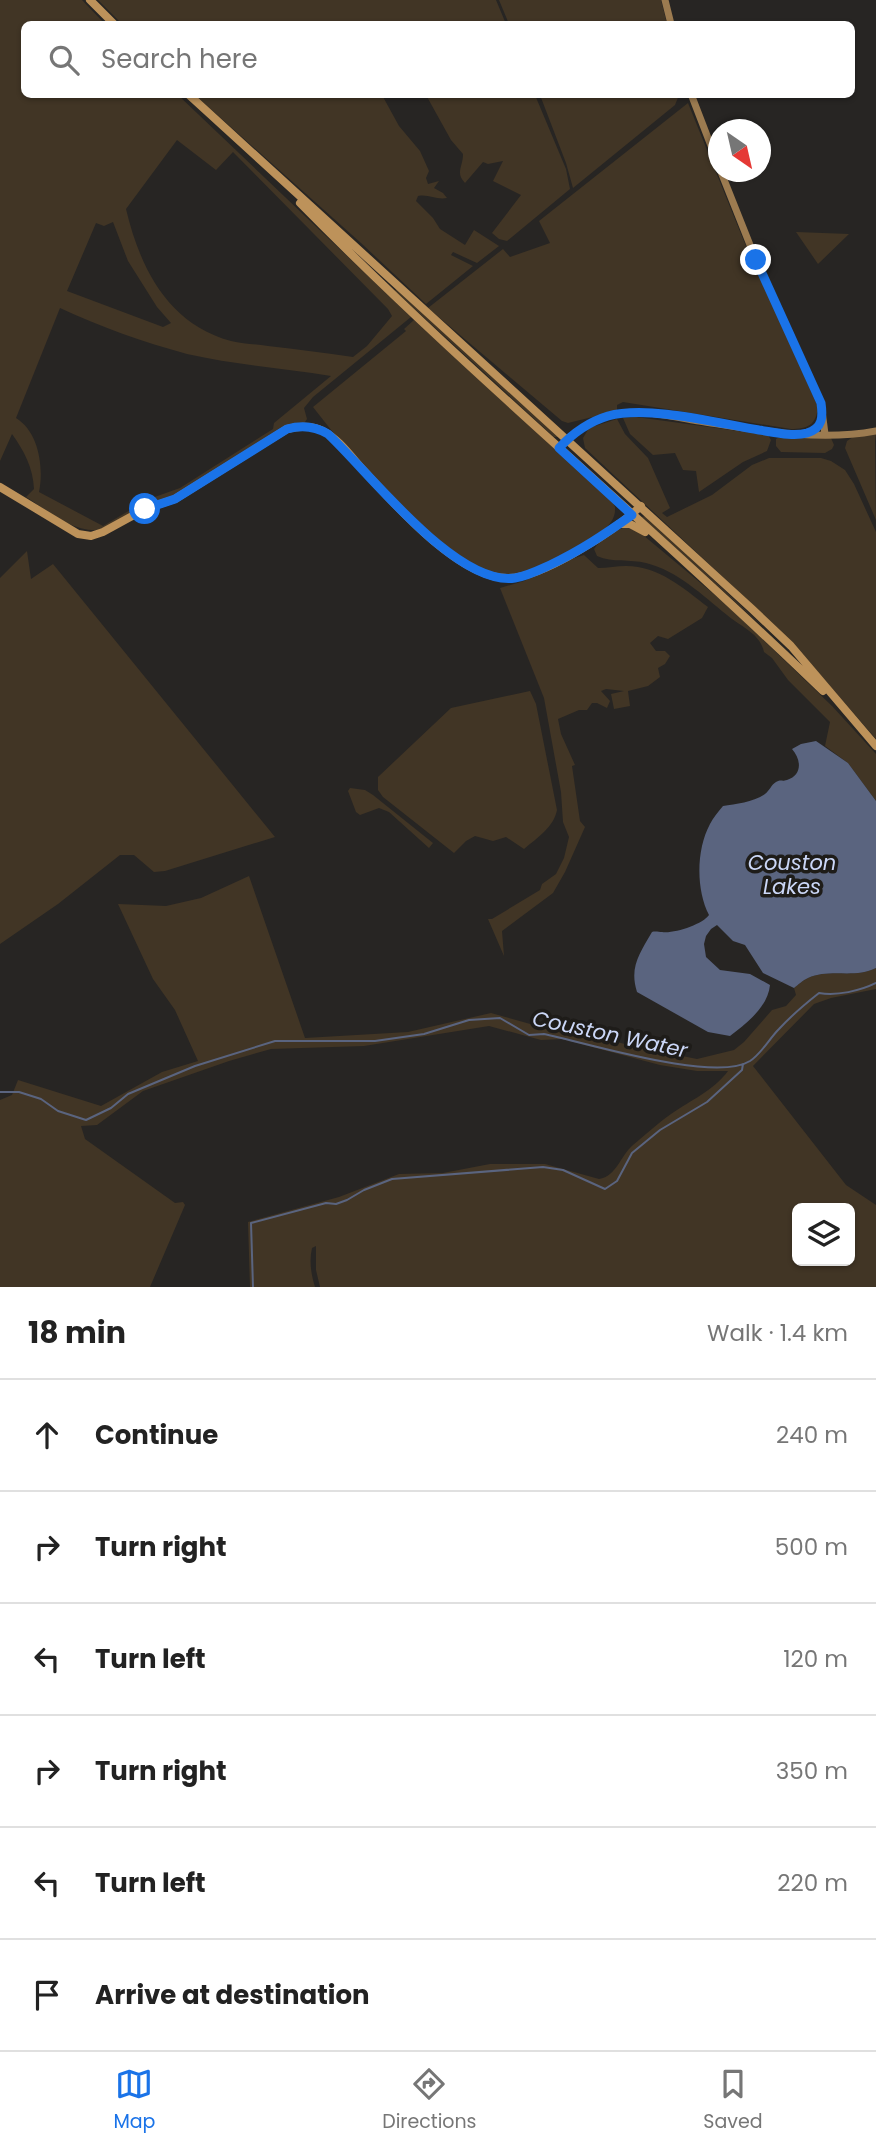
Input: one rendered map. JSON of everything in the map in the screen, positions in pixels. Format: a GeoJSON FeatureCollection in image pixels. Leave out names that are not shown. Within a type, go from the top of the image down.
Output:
{"type":"FeatureCollection","features":[{"type":"Feature","properties":{"kind":"main road"},"geometry":{"type":"LineString","coordinates":[[90,0],[111,21]]}},
{"type":"Feature","properties":{"kind":"main road"},"geometry":{"type":"LineString","coordinates":[[665,0],[670,21]]}},
{"type":"Feature","properties":{"kind":"main road"},"geometry":{"type":"LineString","coordinates":[[192,98],[568,439],[791,646],[876,746]]}},
{"type":"Feature","properties":{"kind":"main road"},"geometry":{"type":"LineString","coordinates":[[693,98],[708,136]]}},
{"type":"Feature","properties":{"kind":"main road"},"geometry":{"type":"LineString","coordinates":[[256,157],[332,235],[559,448],[745,615],[860,727]]}},
{"type":"Feature","properties":{"kind":"main road"},"geometry":{"type":"LineString","coordinates":[[725,182],[756,260],[821,403],[825,434]]}},
{"type":"Feature","properties":{"kind":"main road"},"geometry":{"type":"LineString","coordinates":[[559,448],[575,432],[590,423],[610,415],[639,413],[776,432],[844,435],[876,431]]}},
{"type":"Feature","properties":{"kind":"main road"},"geometry":{"type":"LineString","coordinates":[[806,434],[816,429],[823,417]]}},
{"type":"Feature","properties":{"kind":"main road"},"geometry":{"type":"LineString","coordinates":[[0,487],[78,534],[91,536],[103,533],[145,509],[175,499],[274,436],[298,426],[321,429],[433,542],[493,576],[516,578],[586,547],[641,506]]}},
{"type":"Feature","properties":{"kind":"main road"},"geometry":{"type":"LineString","coordinates":[[619,524],[630,524],[643,530],[692,572],[699,574]]}},
{"type":"Feature","properties":{"kind":"shaded area"},"geometry":{"type":"Polygon","coordinates":[[[0,0],[82,0],[102,21],[21,21],[21,98],[181,98],[411,317],[313,397],[304,408],[307,419],[305,422],[282,427],[179,493],[99,530],[69,524],[26,497],[34,489],[32,474],[24,453],[12,434],[0,461],[0,0]],[[177,140],[126,209],[139,252],[160,291],[190,321],[209,333],[231,341],[353,357],[367,346],[392,316],[388,309],[233,152],[216,170],[177,140]],[[113,222],[104,226],[96,223],[67,291],[163,327],[171,323],[157,307],[128,261],[113,222]],[[60,308],[16,418],[24,424],[35,441],[41,472],[39,492],[103,526],[149,499],[180,488],[273,429],[274,423],[331,376],[187,354],[122,334],[60,308]]]}},
{"type":"Feature","properties":{"kind":"shaded area"},"geometry":{"type":"Polygon","coordinates":[[[98,0],[496,0],[505,21],[119,21],[98,0]]]}},
{"type":"Feature","properties":{"kind":"shaded area"},"geometry":{"type":"Polygon","coordinates":[[[499,0],[661,0],[666,21],[508,21],[499,0]]]}},
{"type":"Feature","properties":{"kind":"shaded area"},"geometry":{"type":"Polygon","coordinates":[[[198,98],[384,98],[399,126],[420,151],[429,171],[426,178],[428,184],[439,181],[434,188],[447,198],[418,196],[416,201],[440,229],[465,245],[474,230],[499,246],[477,263],[453,252],[451,255],[473,266],[426,304],[198,98]]]}},
{"type":"Feature","properties":{"kind":"shaded area"},"geometry":{"type":"Polygon","coordinates":[[[428,98],[536,98],[566,169],[570,189],[507,241],[499,239],[492,233],[521,195],[493,181],[503,161],[488,164],[483,162],[465,183],[460,173],[463,154],[451,140],[428,98]]]}},
{"type":"Feature","properties":{"kind":"shaded area"},"geometry":{"type":"Polygon","coordinates":[[[541,98],[678,98],[675,105],[573,188],[541,98]]]}},
{"type":"Feature","properties":{"kind":"shaded area"},"geometry":{"type":"Polygon","coordinates":[[[688,103],[708,152],[708,182],[720,182],[818,407],[813,422],[806,427],[791,429],[623,402],[617,405],[617,411],[568,423],[562,421],[428,308],[503,249],[510,257],[550,243],[539,221],[688,103]]]}},
{"type":"Feature","properties":{"kind":"shaded area"},"geometry":{"type":"Polygon","coordinates":[[[796,232],[849,234],[818,264],[796,232]]]}},
{"type":"Feature","properties":{"kind":"shaded area"},"geometry":{"type":"Polygon","coordinates":[[[396,289],[559,437],[554,437],[395,291],[396,289]]]}},
{"type":"Feature","properties":{"kind":"shaded area"},"geometry":{"type":"Polygon","coordinates":[[[414,320],[612,501],[615,514],[608,526],[560,558],[539,568],[517,573],[497,573],[474,564],[449,548],[423,527],[372,477],[313,407],[406,331],[404,329],[414,320]]]}},
{"type":"Feature","properties":{"kind":"shaded area"},"geometry":{"type":"Polygon","coordinates":[[[636,417],[768,435],[771,440],[767,451],[743,462],[699,492],[696,471],[683,470],[675,453],[653,455],[630,434],[623,418],[636,417]]]}},
{"type":"Feature","properties":{"kind":"shaded area"},"geometry":{"type":"Polygon","coordinates":[[[617,419],[625,434],[648,458],[670,508],[662,513],[667,517],[712,495],[752,465],[769,458],[821,458],[845,470],[876,532],[876,739],[773,624],[585,448],[583,438],[589,428],[617,419]]]}},
{"type":"Feature","properties":{"kind":"shaded area"},"geometry":{"type":"Polygon","coordinates":[[[876,433],[876,520],[845,448],[847,441],[853,437],[876,433]]]}},
{"type":"Feature","properties":{"kind":"shaded area"},"geometry":{"type":"Polygon","coordinates":[[[781,436],[831,438],[834,445],[825,453],[781,452],[776,446],[776,439],[781,436]]]}},
{"type":"Feature","properties":{"kind":"shaded area"},"geometry":{"type":"Polygon","coordinates":[[[646,516],[772,635],[641,517],[646,516]]]}},
{"type":"Feature","properties":{"kind":"shaded area"},"geometry":{"type":"Polygon","coordinates":[[[626,527],[637,530],[727,605],[832,706],[876,754],[876,801],[848,763],[825,746],[830,722],[788,680],[772,658],[764,652],[754,635],[669,572],[646,563],[597,556],[594,549],[600,542],[626,527]]]}},
{"type":"Feature","properties":{"kind":"shaded area"},"geometry":{"type":"Polygon","coordinates":[[[27,551],[31,579],[53,564],[275,837],[165,871],[154,872],[134,855],[120,855],[58,904],[0,944],[0,578],[27,551]]]}},
{"type":"Feature","properties":{"kind":"shaded area"},"geometry":{"type":"Polygon","coordinates":[[[584,555],[598,568],[638,567],[660,574],[708,607],[702,618],[668,639],[658,636],[650,643],[656,651],[665,651],[670,656],[665,664],[658,668],[660,677],[648,686],[628,691],[630,706],[614,709],[611,694],[624,691],[606,689],[601,691],[610,701],[607,708],[592,703],[587,710],[579,710],[558,719],[561,734],[575,765],[572,766],[580,821],[585,827],[553,893],[502,931],[504,956],[488,919],[540,890],[542,884],[556,874],[564,858],[569,837],[563,822],[561,792],[544,698],[500,588],[524,581],[584,555]]]}},
{"type":"Feature","properties":{"kind":"shaded area"},"geometry":{"type":"Polygon","coordinates":[[[530,691],[536,704],[557,810],[549,827],[524,849],[506,837],[493,841],[475,836],[454,853],[383,797],[378,790],[378,777],[451,708],[530,691]]]}},
{"type":"Feature","properties":{"kind":"shaded area"},"geometry":{"type":"Polygon","coordinates":[[[350,788],[365,790],[373,795],[433,843],[429,848],[389,812],[379,808],[360,815],[356,812],[348,791],[350,788]]]}},
{"type":"Feature","properties":{"kind":"shaded area"},"geometry":{"type":"Polygon","coordinates":[[[249,876],[305,1038],[408,1032],[491,1013],[548,1029],[593,1035],[697,1059],[734,1050],[772,1010],[786,1006],[796,995],[794,988],[806,979],[825,974],[860,973],[876,968],[876,989],[814,1004],[753,1066],[846,1185],[876,1205],[876,1287],[320,1287],[316,1270],[316,1246],[312,1248],[311,1258],[315,1287],[250,1287],[248,1222],[339,1197],[399,1174],[443,1173],[490,1164],[545,1164],[599,1179],[614,1170],[633,1145],[666,1118],[709,1090],[728,1071],[697,1071],[660,1065],[562,1039],[541,1040],[489,1026],[364,1046],[271,1049],[143,1091],[97,1125],[81,1126],[85,1139],[175,1203],[183,1202],[185,1205],[150,1287],[0,1287],[0,1100],[12,1095],[18,1080],[101,1106],[162,1072],[198,1061],[175,1010],[153,979],[118,904],[166,906],[201,898],[249,876]]]}},
{"type":"Feature","properties":{"kind":"water","name":"Couston Lakes"},"geometry":{"type":"Polygon","coordinates":[[[816,741],[848,763],[876,801],[876,968],[860,973],[816,975],[794,988],[763,973],[745,945],[733,941],[717,925],[706,936],[706,957],[720,970],[750,974],[770,985],[761,1008],[730,1036],[708,1032],[637,992],[634,975],[637,960],[652,932],[681,930],[701,922],[709,915],[700,882],[700,858],[705,834],[719,810],[723,806],[756,799],[776,782],[792,778],[799,766],[792,749],[816,741]]]}},
{"type":"Feature","properties":{"kind":"waterway","name":"Couston Water"},"geometry":{"type":"LineString","coordinates":[[0,1092],[19,1092],[41,1099],[58,1111],[86,1120],[111,1108],[128,1094],[195,1066],[275,1041],[375,1041],[424,1034],[469,1020],[500,1018],[529,1035],[544,1034],[681,1064],[733,1067],[754,1058],[775,1033],[819,993],[848,992],[876,983]]}},
{"type":"Feature","properties":{"kind":"waterway"},"geometry":{"type":"LineString","coordinates":[[253,1287],[251,1223],[326,1203],[336,1204],[392,1179],[543,1167],[563,1170],[605,1189],[617,1181],[632,1153],[660,1130],[707,1102],[742,1070],[743,1064]]}},
{"type":"Feature","properties":{"kind":"route"},"geometry":{"type":"LineString","coordinates":[[145,509],[175,499],[287,429],[298,426],[312,427],[321,429],[343,448],[433,542],[493,576],[516,578],[534,572],[586,547],[632,515],[559,448],[575,432],[590,423],[610,415],[639,413],[806,434],[821,423],[821,403],[756,260]]}}]}
